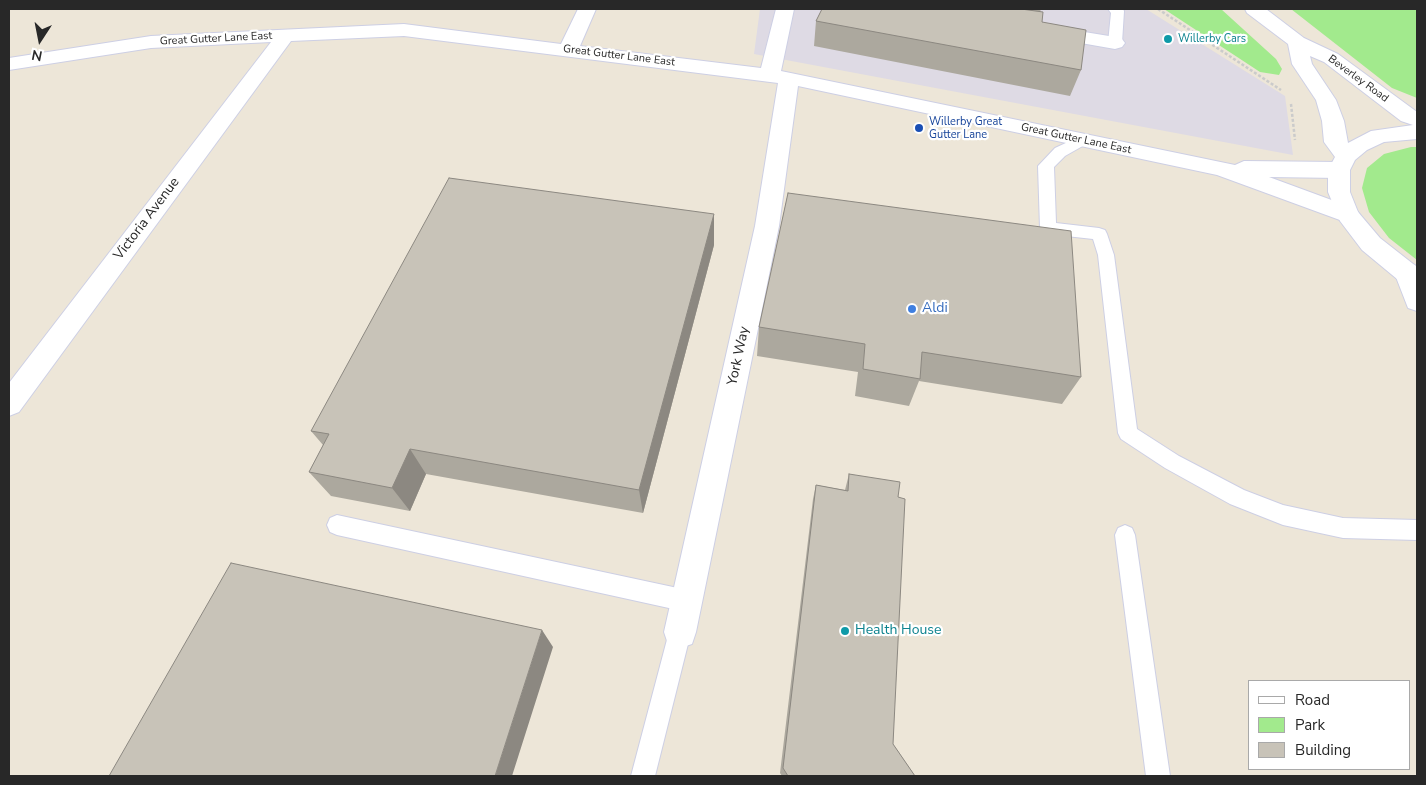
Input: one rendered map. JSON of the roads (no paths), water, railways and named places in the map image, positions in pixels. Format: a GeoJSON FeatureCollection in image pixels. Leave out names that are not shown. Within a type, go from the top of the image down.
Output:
{"type":"FeatureCollection","features":[{"type":"Feature","properties":{"kind":"street"},"geometry":{"type":"LineString","coordinates":[[404,9],[404,30]]}},
{"type":"Feature","properties":{"kind":"street"},"geometry":{"type":"LineString","coordinates":[[568,50],[587,9]]}},
{"type":"Feature","properties":{"kind":"street","name":"York Way"},"geometry":{"type":"LineString","coordinates":[[680,632],[767,226],[786,9]]}},
{"type":"Feature","properties":{"kind":"street","name":"Beverley Road"},"geometry":{"type":"LineString","coordinates":[[1254,9],[1297,42],[1331,58],[1408,116],[1417,119]]}},
{"type":"Feature","properties":{"kind":"street"},"geometry":{"type":"LineString","coordinates":[[1027,29],[1115,43]]}},
{"type":"Feature","properties":{"kind":"street","name":"Great Gutter Lane East"},"geometry":{"type":"LineString","coordinates":[[9,64],[151,42],[404,30],[780,77],[1222,168],[1348,215]]}},
{"type":"Feature","properties":{"kind":"street","name":"Victoria Avenue"},"geometry":{"type":"LineString","coordinates":[[9,404],[286,35]]}},
{"type":"Feature","properties":{"kind":"street","name":"Beverley Road"},"geometry":{"type":"LineString","coordinates":[[1297,42],[1302,64],[1326,100],[1333,121],[1335,142],[1343,163],[1339,192],[1348,215],[1371,244],[1412,275]]}},
{"type":"Feature","properties":{"kind":"street"},"geometry":{"type":"LineString","coordinates":[[1343,163],[1359,145],[1379,136],[1417,132]]}},
{"type":"Feature","properties":{"kind":"street","name":"Great Gutter Lane East"},"geometry":{"type":"LineString","coordinates":[[1222,168],[1343,163]]}},
{"type":"Feature","properties":{"kind":"street"},"geometry":{"type":"LineString","coordinates":[[1412,275],[1417,301]]}},
{"type":"Feature","properties":{"kind":"lane"},"geometry":{"type":"LineString","coordinates":[[1114,9],[1118,11],[1115,43]]}},
{"type":"Feature","properties":{"kind":"lane"},"geometry":{"type":"LineString","coordinates":[[1083,140],[1060,152],[1046,166],[1048,228],[1099,234],[1106,255],[1128,433],[1172,462],[1228,493],[1283,515],[1343,528],[1417,530]]}},
{"type":"Feature","properties":{"kind":"lane"},"geometry":{"type":"LineString","coordinates":[[337,525],[686,602]]}},
{"type":"Feature","properties":{"kind":"lane"},"geometry":{"type":"LineString","coordinates":[[1125,534],[1158,776]]}},
{"type":"Feature","properties":{"kind":"lane"},"geometry":{"type":"LineString","coordinates":[[643,776],[680,632]]}},
{"type":"Feature","properties":{"kind":"place","name":"Willerby Cars"},"geometry":{"type":"Point","coordinates":[1168,39]}},
{"type":"Feature","properties":{"kind":"place","name":"Willerby Great Gutter Lane"},"geometry":{"type":"Point","coordinates":[919,128]}},
{"type":"Feature","properties":{"kind":"place","name":"Aldi"},"geometry":{"type":"Point","coordinates":[912,309]}},
{"type":"Feature","properties":{"kind":"place","name":"Health House"},"geometry":{"type":"Point","coordinates":[845,631]}}]}
